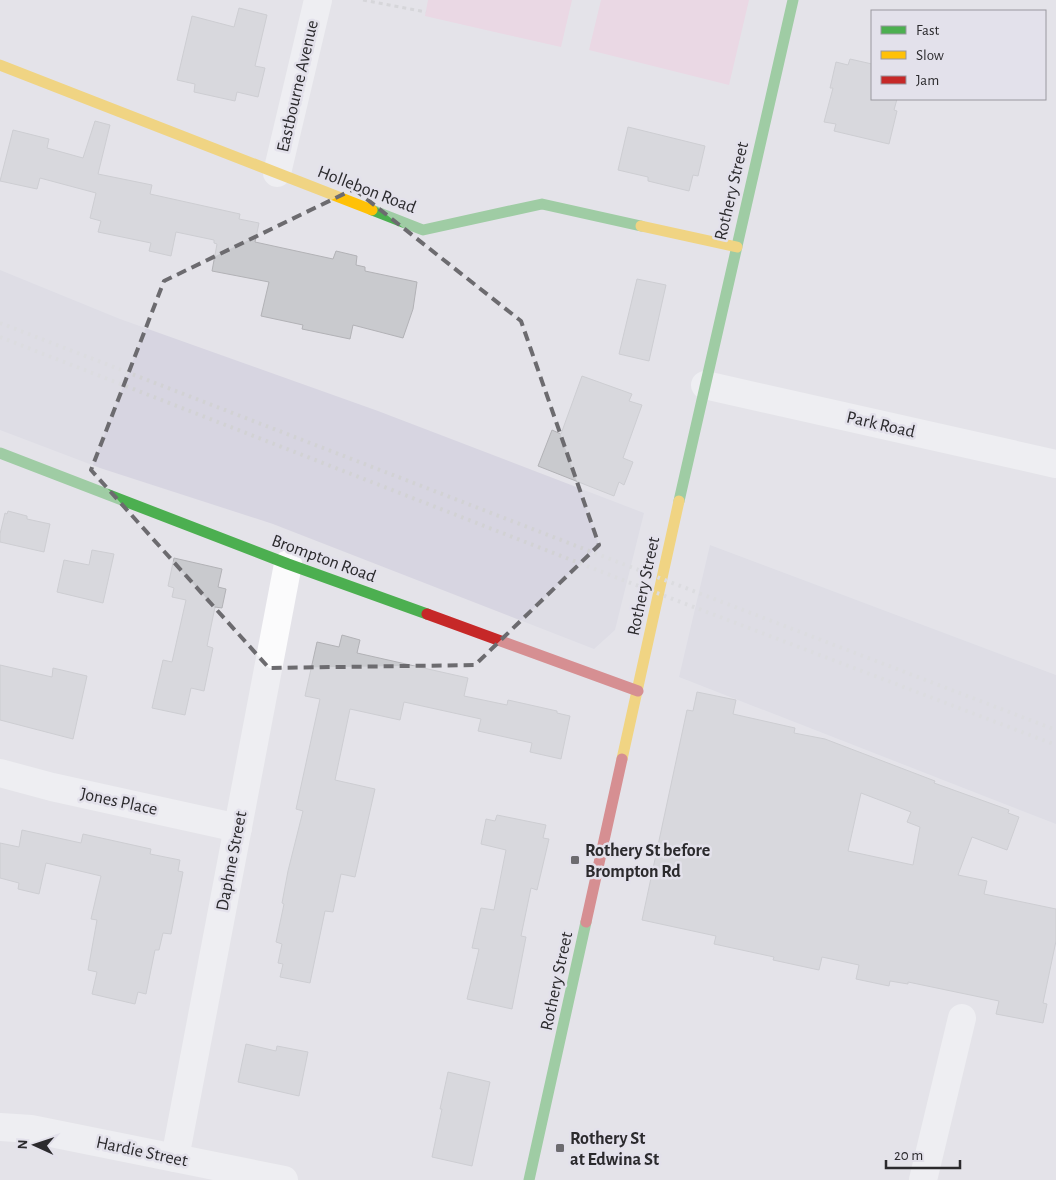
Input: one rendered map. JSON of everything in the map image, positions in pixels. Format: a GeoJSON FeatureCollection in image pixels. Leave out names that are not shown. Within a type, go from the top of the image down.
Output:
{"type":"FeatureCollection","features":[{"type":"Feature","properties":{"kind":"street","name":"Eastbourne Avenue"},"geometry":{"type":"LineString","coordinates":[[277,173],[318,0]]}},
{"type":"Feature","properties":{"kind":"street","name":"Rothery Street"},"geometry":{"type":"LineString","coordinates":[[530,1180],[670,541],[793,0]]}},
{"type":"Feature","properties":{"kind":"street","name":"Hollebon Road"},"geometry":{"type":"LineString","coordinates":[[0,65],[423,230],[542,204],[737,247]]}},
{"type":"Feature","properties":{"kind":"street","name":"Park Road"},"geometry":{"type":"LineString","coordinates":[[705,385],[1056,464]]}},
{"type":"Feature","properties":{"kind":"street","name":"Brompton Road"},"geometry":{"type":"LineString","coordinates":[[0,453],[288,564],[638,692]]}},
{"type":"Feature","properties":{"kind":"street","name":"Daphne Street"},"geometry":{"type":"LineString","coordinates":[[175,1158],[288,564]]}},
{"type":"Feature","properties":{"kind":"street","name":"Jones Place"},"geometry":{"type":"LineString","coordinates":[[0,773],[52,787],[238,828]]}},
{"type":"Feature","properties":{"kind":"street"},"geometry":{"type":"LineString","coordinates":[[928,1179],[962,1018]]}},
{"type":"Feature","properties":{"kind":"street","name":"Hardie Street"},"geometry":{"type":"LineString","coordinates":[[0,1127],[31,1128],[284,1180]]}},
{"type":"Feature","properties":{"kind":"path"},"geometry":{"type":"LineString","coordinates":[[363,0],[426,12]]}},
{"type":"Feature","properties":{"kind":"highlighted area"},"geometry":{"type":"Polygon","coordinates":[[[354,189],[521,321],[599,545],[475,665],[269,668],[91,470],[164,281],[354,189]]]}},
{"type":"Feature","properties":{"kind":"shaded area"},"geometry":{"type":"Polygon","coordinates":[[[428,0],[572,0],[561,47],[425,16],[428,0]]]}},
{"type":"Feature","properties":{"kind":"shaded area"},"geometry":{"type":"Polygon","coordinates":[[[601,0],[749,0],[729,85],[589,50],[601,0]]]}},
{"type":"Feature","properties":{"kind":"shaded area"},"geometry":{"type":"Polygon","coordinates":[[[0,270],[120,319],[378,411],[644,513],[615,630],[594,649],[273,524],[100,468],[0,430],[0,270]]]}},
{"type":"Feature","properties":{"kind":"shaded area"},"geometry":{"type":"Polygon","coordinates":[[[710,545],[1056,675],[1056,824],[679,677],[710,545]]]}},
{"type":"Feature","properties":{"kind":"building"},"geometry":{"type":"Polygon","coordinates":[[[239,8],[267,15],[255,66],[265,68],[258,97],[237,92],[235,101],[194,92],[195,84],[177,80],[192,16],[234,27],[239,8]]]}},
{"type":"Feature","properties":{"kind":"building"},"geometry":{"type":"Polygon","coordinates":[[[850,59],[871,64],[871,100],[897,100],[894,110],[897,111],[889,144],[834,131],[836,124],[824,122],[833,88],[830,88],[836,62],[848,65],[850,59]]]}},
{"type":"Feature","properties":{"kind":"building"},"geometry":{"type":"Polygon","coordinates":[[[95,121],[110,125],[98,174],[152,185],[150,194],[240,214],[239,219],[259,223],[255,242],[333,259],[336,251],[357,256],[356,265],[365,267],[365,271],[417,282],[413,309],[403,338],[353,325],[350,339],[302,329],[303,325],[261,316],[269,282],[212,271],[217,244],[214,243],[214,240],[176,232],[171,256],[149,251],[151,243],[98,232],[101,221],[90,218],[96,193],[40,178],[37,189],[0,181],[13,130],[49,139],[47,148],[83,158],[95,121]]]}},
{"type":"Feature","properties":{"kind":"building"},"geometry":{"type":"Polygon","coordinates":[[[628,127],[705,146],[698,176],[693,175],[689,191],[648,181],[648,177],[618,170],[628,127]]]}},
{"type":"Feature","properties":{"kind":"building"},"geometry":{"type":"Polygon","coordinates":[[[637,279],[666,285],[649,361],[619,354],[637,279]]]}},
{"type":"Feature","properties":{"kind":"building"},"geometry":{"type":"Polygon","coordinates":[[[582,376],[632,394],[629,401],[642,405],[623,458],[633,462],[624,485],[619,482],[614,496],[538,466],[552,430],[561,434],[582,376]]]}},
{"type":"Feature","properties":{"kind":"building"},"geometry":{"type":"Polygon","coordinates":[[[8,511],[27,516],[27,519],[50,524],[44,552],[0,542],[5,513],[7,514],[8,511]]]}},
{"type":"Feature","properties":{"kind":"building"},"geometry":{"type":"Polygon","coordinates":[[[92,550],[114,554],[103,603],[57,592],[64,560],[89,565],[92,550]]]}},
{"type":"Feature","properties":{"kind":"building"},"geometry":{"type":"Polygon","coordinates":[[[174,558],[222,569],[218,587],[226,589],[222,608],[215,607],[207,646],[213,648],[204,691],[191,688],[185,715],[152,708],[163,660],[172,662],[186,600],[172,597],[174,588],[168,586],[174,558]]]}},
{"type":"Feature","properties":{"kind":"building"},"geometry":{"type":"Polygon","coordinates":[[[342,635],[360,640],[357,653],[468,678],[464,696],[507,705],[508,700],[557,711],[557,713],[570,716],[561,759],[530,752],[532,743],[478,731],[481,719],[404,702],[400,720],[350,709],[335,780],[375,789],[355,877],[341,874],[333,912],[325,911],[310,983],[280,977],[283,964],[278,963],[282,944],[276,942],[284,904],[282,903],[288,871],[303,811],[296,809],[320,699],[305,696],[317,642],[339,647],[342,635]]]}},
{"type":"Feature","properties":{"kind":"building"},"geometry":{"type":"Polygon","coordinates":[[[0,665],[52,677],[53,668],[87,676],[73,739],[0,720],[0,665]]]}},
{"type":"Feature","properties":{"kind":"building"},"geometry":{"type":"Polygon","coordinates":[[[697,692],[736,700],[733,714],[795,728],[794,733],[825,739],[935,781],[934,783],[1009,810],[1008,813],[1019,817],[1007,850],[972,837],[958,875],[987,881],[984,894],[1056,909],[1056,941],[1043,1003],[1047,1004],[1043,1023],[996,1014],[999,1001],[908,982],[908,984],[890,981],[889,986],[856,979],[859,965],[822,957],[819,970],[773,960],[774,957],[714,944],[716,936],[642,920],[687,710],[693,711],[697,692]],[[861,793],[848,851],[913,865],[920,827],[907,822],[911,812],[861,793]]]}},
{"type":"Feature","properties":{"kind":"building"},"geometry":{"type":"Polygon","coordinates":[[[497,815],[546,825],[543,838],[549,839],[537,890],[531,888],[521,936],[526,937],[512,1009],[467,999],[479,949],[472,948],[481,908],[494,910],[506,850],[481,844],[486,819],[495,821],[497,815]]]}},
{"type":"Feature","properties":{"kind":"building"},"geometry":{"type":"Polygon","coordinates":[[[22,830],[81,843],[83,834],[151,849],[150,854],[180,860],[178,871],[183,872],[171,934],[163,933],[159,950],[155,950],[146,994],[138,992],[135,1004],[92,994],[97,972],[88,970],[97,920],[91,919],[101,876],[46,863],[39,894],[18,889],[19,883],[0,878],[0,843],[19,847],[22,830]]]}},
{"type":"Feature","properties":{"kind":"building"},"geometry":{"type":"Polygon","coordinates":[[[246,1044],[276,1051],[277,1046],[308,1052],[299,1096],[238,1082],[246,1044]]]}},
{"type":"Feature","properties":{"kind":"building"},"geometry":{"type":"Polygon","coordinates":[[[448,1072],[490,1082],[472,1166],[432,1157],[448,1072]]]}},
{"type":"Feature","properties":{"kind":"railway"},"geometry":{"type":"LineString","coordinates":[[0,323],[1056,730]]}},
{"type":"Feature","properties":{"kind":"railway"},"geometry":{"type":"LineString","coordinates":[[0,337],[615,577],[1056,745]]}},
{"type":"Feature","properties":{"kind":"traffic: fast"},"geometry":{"type":"LineString","coordinates":[[679,501],[793,0]]}},
{"type":"Feature","properties":{"kind":"traffic: fast"},"geometry":{"type":"LineString","coordinates":[[372,210],[423,230],[542,204],[641,226]]}},
{"type":"Feature","properties":{"kind":"traffic: fast"},"geometry":{"type":"LineString","coordinates":[[0,453],[288,564],[427,614]]}},
{"type":"Feature","properties":{"kind":"traffic: fast"},"geometry":{"type":"LineString","coordinates":[[529,1180],[586,922]]}},
{"type":"Feature","properties":{"kind":"traffic: slow"},"geometry":{"type":"LineString","coordinates":[[0,65],[372,210]]}},
{"type":"Feature","properties":{"kind":"traffic: slow"},"geometry":{"type":"LineString","coordinates":[[641,226],[737,247]]}},
{"type":"Feature","properties":{"kind":"traffic: slow"},"geometry":{"type":"LineString","coordinates":[[622,759],[679,501]]}},
{"type":"Feature","properties":{"kind":"traffic: jam"},"geometry":{"type":"LineString","coordinates":[[427,614],[638,691]]}},
{"type":"Feature","properties":{"kind":"traffic: jam"},"geometry":{"type":"LineString","coordinates":[[586,922],[622,759]]}},
{"type":"Feature","properties":{"kind":"place","name":"Rothery St before Brompton Rd"},"geometry":{"type":"Point","coordinates":[575,860]}},
{"type":"Feature","properties":{"kind":"place","name":"Rothery St at Edwina St"},"geometry":{"type":"Point","coordinates":[560,1148]}}]}
